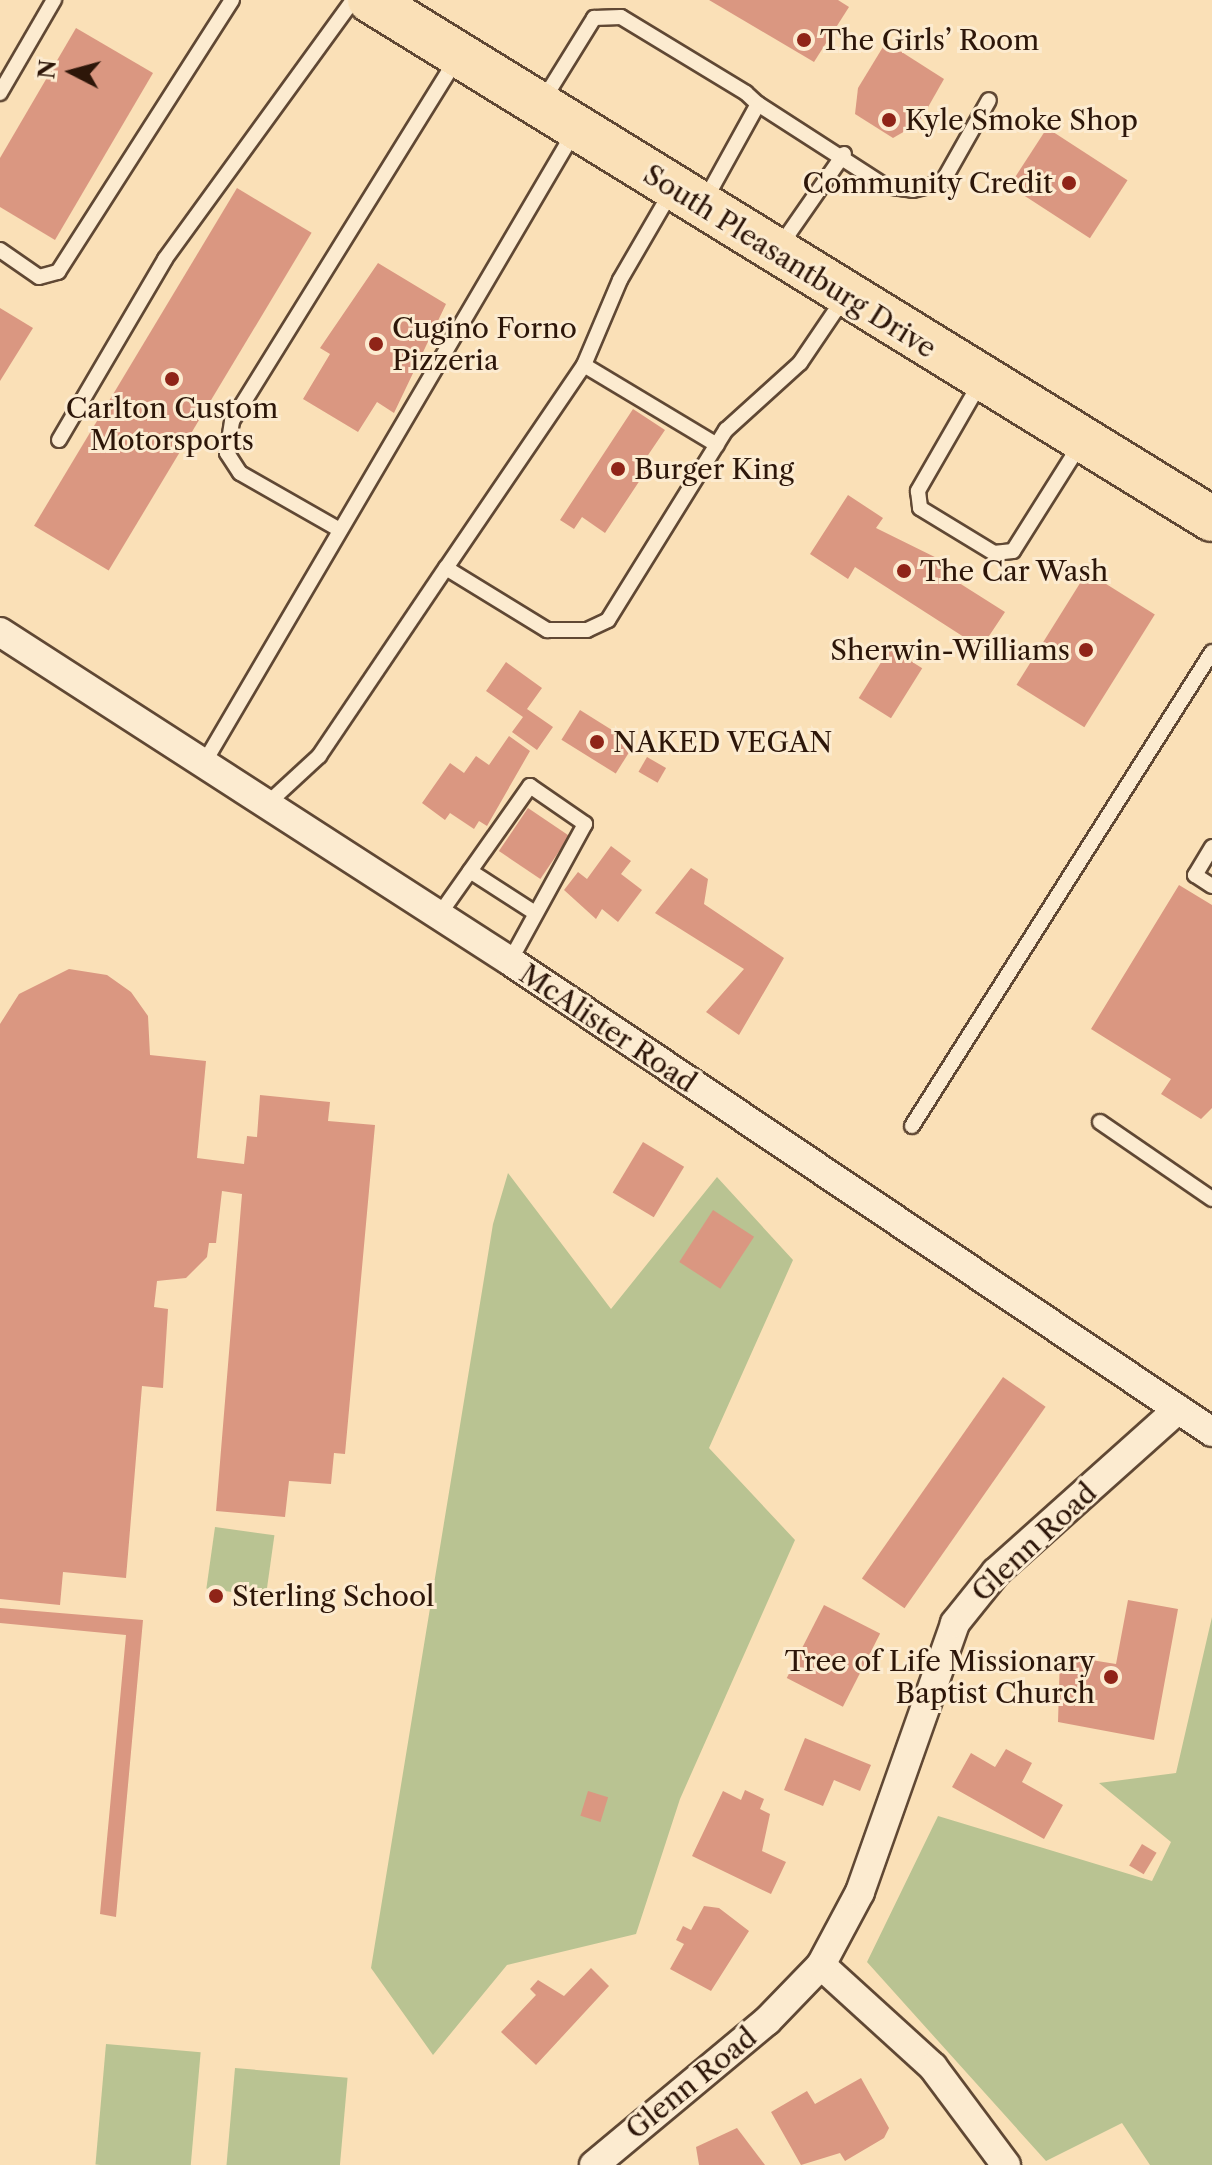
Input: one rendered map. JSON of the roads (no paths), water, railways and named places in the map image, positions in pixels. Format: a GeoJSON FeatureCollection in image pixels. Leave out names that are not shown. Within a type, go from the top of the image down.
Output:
{"type":"FeatureCollection","features":[{"type":"Feature","properties":{"kind":"main road","name":"South Pleasantburg Drive"},"geometry":{"type":"LineString","coordinates":[[370,0],[1082,442],[1212,519]]}},
{"type":"Feature","properties":{"kind":"street","name":"McAlister Road"},"geometry":{"type":"LineString","coordinates":[[0,632],[510,961],[1212,1432]]}},
{"type":"Feature","properties":{"kind":"street","name":"Glenn Road"},"geometry":{"type":"LineString","coordinates":[[594,2165],[767,2021],[821,1965],[860,1892],[940,1657],[972,1596],[1178,1409]]}},
{"type":"Feature","properties":{"kind":"street"},"geometry":{"type":"LineString","coordinates":[[821,1965],[933,2067],[1006,2165]]}},
{"type":"Feature","properties":{"kind":"lane"},"geometry":{"type":"LineString","coordinates":[[0,93],[54,0]]}},
{"type":"Feature","properties":{"kind":"lane"},"geometry":{"type":"LineString","coordinates":[[0,250],[39,277],[58,272],[232,0]]}},
{"type":"Feature","properties":{"kind":"lane"},"geometry":{"type":"LineString","coordinates":[[59,440],[165,259],[353,0]]}},
{"type":"Feature","properties":{"kind":"lane"},"geometry":{"type":"LineString","coordinates":[[204,763],[340,530],[558,117],[594,18],[621,17],[758,104],[844,154],[885,186],[913,190],[942,183],[989,100]]}},
{"type":"Feature","properties":{"kind":"lane"},"geometry":{"type":"LineString","coordinates":[[340,530],[240,473],[227,453],[232,421],[459,55]]}},
{"type":"Feature","properties":{"kind":"lane"},"geometry":{"type":"LineString","coordinates":[[267,804],[319,756],[584,365],[620,280],[758,104]]}},
{"type":"Feature","properties":{"kind":"lane"},"geometry":{"type":"LineString","coordinates":[[776,251],[844,154]]}},
{"type":"Feature","properties":{"kind":"lane"},"geometry":{"type":"LineString","coordinates":[[446,568],[547,630],[587,630],[608,620],[717,445],[800,363],[846,296]]}},
{"type":"Feature","properties":{"kind":"lane"},"geometry":{"type":"LineString","coordinates":[[584,365],[717,445]]}},
{"type":"Feature","properties":{"kind":"lane"},"geometry":{"type":"LineString","coordinates":[[982,380],[918,491],[920,508],[994,553],[1013,551],[1082,442]]}},
{"type":"Feature","properties":{"kind":"lane"},"geometry":{"type":"LineString","coordinates":[[912,1126],[1212,652]]}},
{"type":"Feature","properties":{"kind":"lane"},"geometry":{"type":"LineString","coordinates":[[439,915],[530,786],[585,824],[532,911],[510,961]]}},
{"type":"Feature","properties":{"kind":"lane"},"geometry":{"type":"LineString","coordinates":[[1212,847],[1195,875],[1212,886]]}},
{"type":"Feature","properties":{"kind":"lane"},"geometry":{"type":"LineString","coordinates":[[470,871],[532,911]]}},
{"type":"Feature","properties":{"kind":"lane"},"geometry":{"type":"LineString","coordinates":[[1100,1122],[1212,1199]]}},
{"type":"Feature","properties":{"kind":"place","name":"The Girls’ Room"},"geometry":{"type":"Point","coordinates":[804,40]}},
{"type":"Feature","properties":{"kind":"place","name":"Kyle Smoke Shop"},"geometry":{"type":"Point","coordinates":[889,120]}},
{"type":"Feature","properties":{"kind":"place","name":"Community Credit"},"geometry":{"type":"Point","coordinates":[1069,183]}},
{"type":"Feature","properties":{"kind":"place","name":"Cugino Forno Pizzeria"},"geometry":{"type":"Point","coordinates":[376,344]}},
{"type":"Feature","properties":{"kind":"place","name":"Carlton Custom Motorsports"},"geometry":{"type":"Point","coordinates":[172,379]}},
{"type":"Feature","properties":{"kind":"place","name":"Burger King"},"geometry":{"type":"Point","coordinates":[618,469]}},
{"type":"Feature","properties":{"kind":"place","name":"The Car Wash"},"geometry":{"type":"Point","coordinates":[904,571]}},
{"type":"Feature","properties":{"kind":"place","name":"Sherwin-Williams"},"geometry":{"type":"Point","coordinates":[1086,650]}},
{"type":"Feature","properties":{"kind":"place","name":"NAKED VEGAN"},"geometry":{"type":"Point","coordinates":[597,742]}},
{"type":"Feature","properties":{"kind":"place","name":"Sterling School"},"geometry":{"type":"Point","coordinates":[216,1596]}},
{"type":"Feature","properties":{"kind":"place","name":"Tree of Life Missionary Baptist Church"},"geometry":{"type":"Point","coordinates":[1111,1677]}}]}
